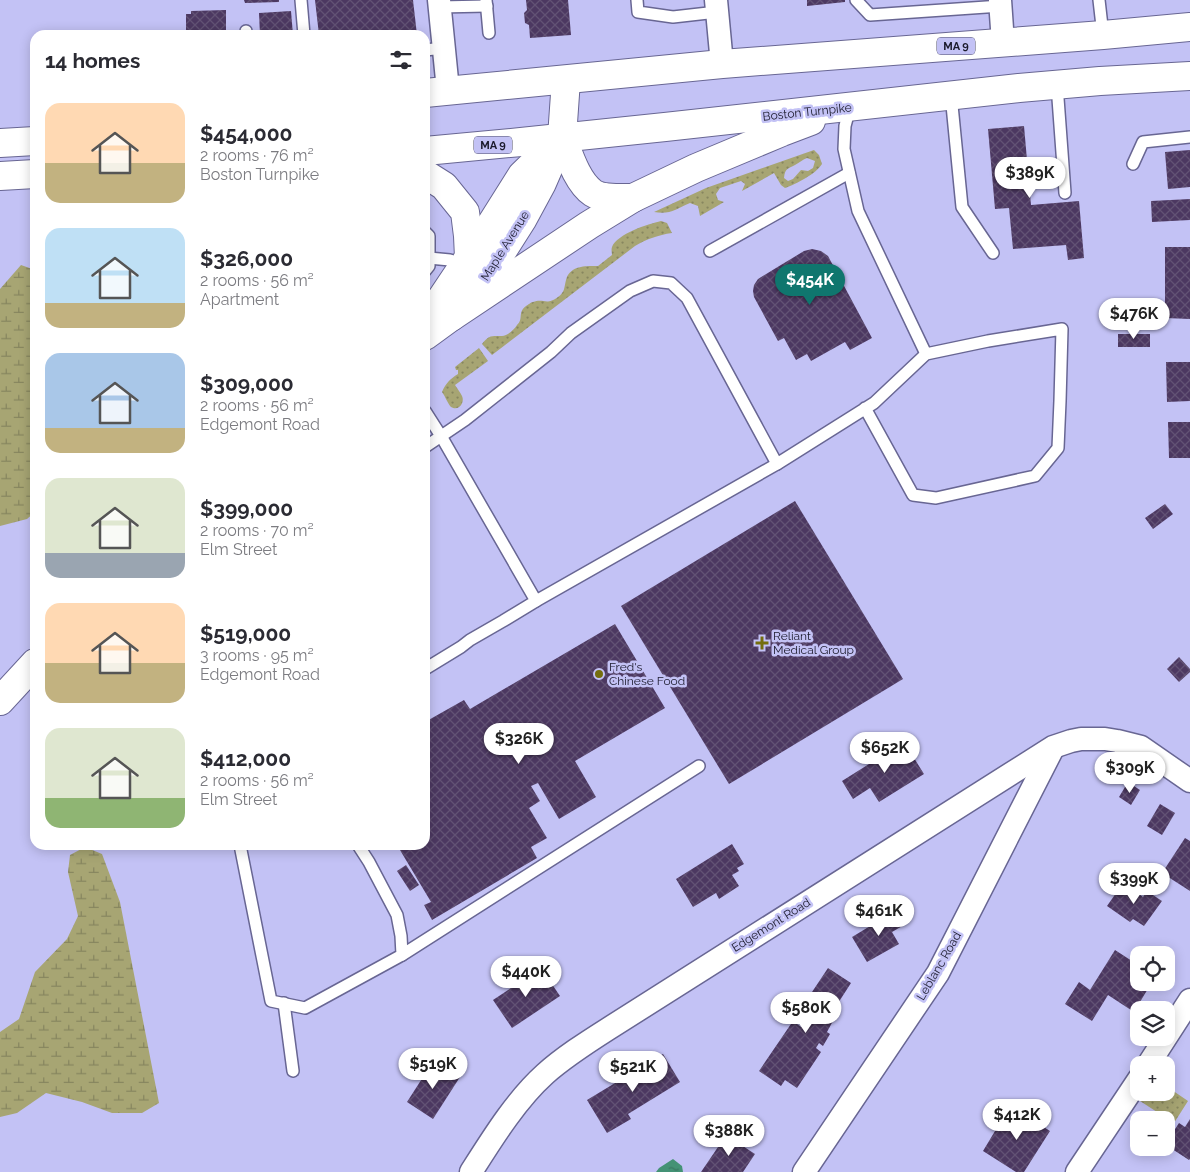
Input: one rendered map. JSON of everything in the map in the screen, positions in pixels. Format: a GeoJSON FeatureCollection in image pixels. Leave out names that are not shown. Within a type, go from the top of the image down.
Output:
{"type":"FeatureCollection","features":[{"type":"Feature","properties":{"kind":"main road","name":"MA 9"},"geometry":{"type":"LineString","coordinates":[[436,92],[722,64],[1190,27]]}},
{"type":"Feature","properties":{"kind":"main road","name":"Boston Turnpike"},"geometry":{"type":"LineString","coordinates":[[430,151],[951,95],[1190,76]]}},
{"type":"Feature","properties":{"kind":"main road","name":"Maple Avenue"},"geometry":{"type":"LineString","coordinates":[[430,329],[438,318],[482,283],[522,220],[542,183],[562,137],[566,80]]}},
{"type":"Feature","properties":{"kind":"main road"},"geometry":{"type":"LineString","coordinates":[[438,318],[633,198],[696,168],[782,132],[850,107]]}},
{"type":"Feature","properties":{"kind":"main road","name":"Maple Avenue"},"geometry":{"type":"LineString","coordinates":[[438,318],[441,299],[504,206],[522,175],[562,137]]}},
{"type":"Feature","properties":{"kind":"main road"},"geometry":{"type":"LineString","coordinates":[[562,137],[573,166],[582,181],[594,194],[633,198]]}},
{"type":"Feature","properties":{"kind":"main road"},"geometry":{"type":"LineString","coordinates":[[0,143],[30,141]]}},
{"type":"Feature","properties":{"kind":"main road"},"geometry":{"type":"LineString","coordinates":[[0,176],[30,174]]}},
{"type":"Feature","properties":{"kind":"main road"},"geometry":{"type":"LineString","coordinates":[[430,177],[444,186],[465,212],[468,236],[462,268]]}},
{"type":"Feature","properties":{"kind":"main road"},"geometry":{"type":"LineString","coordinates":[[0,701],[30,668]]}},
{"type":"Feature","properties":{"kind":"street"},"geometry":{"type":"LineString","coordinates":[[436,92],[434,49],[439,3]]}},
{"type":"Feature","properties":{"kind":"street"},"geometry":{"type":"LineString","coordinates":[[1000,3],[1003,42]]}},
{"type":"Feature","properties":{"kind":"street"},"geometry":{"type":"LineString","coordinates":[[717,6],[722,64]]}},
{"type":"Feature","properties":{"kind":"street","name":"Edgemont Road"},"geometry":{"type":"LineString","coordinates":[[471,1172],[502,1124],[544,1075],[564,1058],[616,1023],[1053,747],[1081,739],[1117,741],[1141,747],[1190,781]]}},
{"type":"Feature","properties":{"kind":"street","name":"Leblanc Road"},"geometry":{"type":"LineString","coordinates":[[804,1172],[938,973],[1053,747]]}},
{"type":"Feature","properties":{"kind":"street"},"geometry":{"type":"LineString","coordinates":[[1154,1056],[1190,1000]]}},
{"type":"Feature","properties":{"kind":"street"},"geometry":{"type":"LineString","coordinates":[[1077,1172],[1130,1092]]}},
{"type":"Feature","properties":{"kind":"lane"},"geometry":{"type":"LineString","coordinates":[[301,0],[304,30]]}},
{"type":"Feature","properties":{"kind":"lane"},"geometry":{"type":"LineString","coordinates":[[636,0],[638,12],[673,17],[717,6]]}},
{"type":"Feature","properties":{"kind":"lane"},"geometry":{"type":"LineString","coordinates":[[856,0],[870,15],[1000,3]]}},
{"type":"Feature","properties":{"kind":"lane"},"geometry":{"type":"LineString","coordinates":[[1099,0],[1103,35]]}},
{"type":"Feature","properties":{"kind":"lane"},"geometry":{"type":"LineString","coordinates":[[439,3],[487,3],[489,33]]}},
{"type":"Feature","properties":{"kind":"lane"},"geometry":{"type":"LineString","coordinates":[[1058,85],[1065,193]]}},
{"type":"Feature","properties":{"kind":"lane"},"geometry":{"type":"LineString","coordinates":[[951,95],[962,207],[992,253]]}},
{"type":"Feature","properties":{"kind":"lane"},"geometry":{"type":"LineString","coordinates":[[850,107],[844,126],[844,149],[858,211],[926,354]]}},
{"type":"Feature","properties":{"kind":"lane"},"geometry":{"type":"LineString","coordinates":[[1133,164],[1143,142],[1190,137]]}},
{"type":"Feature","properties":{"kind":"lane"},"geometry":{"type":"LineString","coordinates":[[710,251],[849,173]]}},
{"type":"Feature","properties":{"kind":"lane"},"geometry":{"type":"LineString","coordinates":[[430,258],[450,260],[454,265],[462,268]]}},
{"type":"Feature","properties":{"kind":"lane"},"geometry":{"type":"LineString","coordinates":[[430,444],[465,420],[578,329],[630,291],[653,282],[671,284],[687,298],[777,464]]}},
{"type":"Feature","properties":{"kind":"lane"},"geometry":{"type":"LineString","coordinates":[[430,666],[536,601],[777,464],[865,408],[874,403],[926,354],[988,341],[1062,329],[1058,448],[1035,476],[936,498],[913,496],[865,408]]}},
{"type":"Feature","properties":{"kind":"lane"},"geometry":{"type":"LineString","coordinates":[[430,419],[536,601]]}},
{"type":"Feature","properties":{"kind":"lane"},"geometry":{"type":"LineString","coordinates":[[241,850],[271,1001],[304,1008],[402,955],[699,766]]}},
{"type":"Feature","properties":{"kind":"lane"},"geometry":{"type":"LineString","coordinates":[[361,850],[397,915],[402,955]]}},
{"type":"Feature","properties":{"kind":"lane"},"geometry":{"type":"LineString","coordinates":[[284,1004],[293,1072]]}},
{"type":"Feature","properties":{"kind":"green space"},"geometry":{"type":"Polygon","coordinates":[[[814,150],[819,155],[822,164],[811,175],[785,188],[774,173],[742,191],[745,184],[741,181],[720,188],[716,194],[718,200],[724,202],[700,216],[698,206],[690,203],[669,212],[654,212],[706,188],[814,150]],[[807,158],[787,169],[784,178],[788,181],[793,179],[801,170],[808,171],[813,168],[815,161],[807,158]]]}},
{"type":"Feature","properties":{"kind":"green space"},"geometry":{"type":"Polygon","coordinates":[[[661,221],[667,223],[672,233],[644,241],[635,246],[492,355],[482,344],[490,337],[504,336],[514,329],[519,323],[523,309],[530,303],[554,300],[564,290],[566,280],[571,271],[579,267],[598,266],[612,255],[612,247],[620,238],[641,227],[661,221]]]}},
{"type":"Feature","properties":{"kind":"green space"},"geometry":{"type":"Polygon","coordinates":[[[21,265],[30,268],[30,516],[27,519],[0,526],[0,289],[21,265]]]}},
{"type":"Feature","properties":{"kind":"green space"},"geometry":{"type":"Polygon","coordinates":[[[479,348],[488,361],[455,385],[463,401],[461,406],[457,408],[451,407],[442,392],[448,381],[458,374],[458,370],[455,367],[479,348]]]}},
{"type":"Feature","properties":{"kind":"green space"},"geometry":{"type":"Polygon","coordinates":[[[79,850],[92,850],[102,854],[120,902],[159,1103],[142,1113],[112,1113],[82,1102],[46,1093],[17,1113],[0,1117],[0,1032],[19,1019],[35,972],[67,939],[78,916],[68,872],[70,855],[79,850]]]}},
{"type":"Feature","properties":{"kind":"green space"},"geometry":{"type":"Polygon","coordinates":[[[1175,1092],[1188,1101],[1175,1121],[1175,1111],[1155,1111],[1140,1101],[1175,1101],[1175,1092]]]}},
{"type":"Feature","properties":{"kind":"water"},"geometry":{"type":"Polygon","coordinates":[[[673,1159],[682,1166],[683,1172],[656,1172],[659,1168],[673,1159]]]}},
{"type":"Feature","properties":{"kind":"building"},"geometry":{"type":"Polygon","coordinates":[[[244,0],[279,0],[279,2],[245,3],[244,0]]]}},
{"type":"Feature","properties":{"kind":"building"},"geometry":{"type":"Polygon","coordinates":[[[315,0],[413,0],[416,30],[318,30],[315,0]]]}},
{"type":"Feature","properties":{"kind":"building"},"geometry":{"type":"Polygon","coordinates":[[[526,0],[568,0],[571,35],[530,38],[529,25],[525,23],[526,0]]]}},
{"type":"Feature","properties":{"kind":"building"},"geometry":{"type":"Polygon","coordinates":[[[807,0],[845,0],[845,2],[807,6],[807,0]]]}},
{"type":"Feature","properties":{"kind":"building"},"geometry":{"type":"Polygon","coordinates":[[[226,10],[226,30],[186,30],[186,14],[191,14],[191,11],[226,10]]]}},
{"type":"Feature","properties":{"kind":"building"},"geometry":{"type":"Polygon","coordinates":[[[291,11],[293,30],[260,30],[259,13],[291,11]]]}},
{"type":"Feature","properties":{"kind":"building"},"geometry":{"type":"Polygon","coordinates":[[[1024,126],[1031,205],[1079,201],[1084,258],[1068,260],[1066,245],[1013,249],[1009,208],[995,209],[988,129],[1024,126]]]}},
{"type":"Feature","properties":{"kind":"building"},"geometry":{"type":"Polygon","coordinates":[[[1190,150],[1190,187],[1168,189],[1165,152],[1190,150]]]}},
{"type":"Feature","properties":{"kind":"building"},"geometry":{"type":"Polygon","coordinates":[[[1190,199],[1190,220],[1152,222],[1151,201],[1190,199]]]}},
{"type":"Feature","properties":{"kind":"building"},"geometry":{"type":"Polygon","coordinates":[[[1165,247],[1190,247],[1190,319],[1165,318],[1165,247]]]}},
{"type":"Feature","properties":{"kind":"building"},"geometry":{"type":"Polygon","coordinates":[[[812,249],[821,251],[828,256],[872,338],[850,350],[845,342],[811,361],[807,354],[796,360],[784,338],[778,341],[754,297],[753,291],[758,279],[804,251],[812,249]]]}},
{"type":"Feature","properties":{"kind":"building"},"geometry":{"type":"Polygon","coordinates":[[[1118,334],[1150,334],[1150,347],[1118,347],[1118,334]]]}},
{"type":"Feature","properties":{"kind":"building"},"geometry":{"type":"Polygon","coordinates":[[[1166,362],[1190,362],[1190,401],[1167,402],[1166,362]]]}},
{"type":"Feature","properties":{"kind":"building"},"geometry":{"type":"Polygon","coordinates":[[[1168,422],[1190,422],[1190,458],[1169,458],[1168,422]]]}},
{"type":"Feature","properties":{"kind":"building","name":"Reliant Medical Group"},"geometry":{"type":"Polygon","coordinates":[[[795,501],[903,679],[729,784],[621,606],[795,501]]]}},
{"type":"Feature","properties":{"kind":"building"},"geometry":{"type":"Polygon","coordinates":[[[1165,504],[1173,514],[1153,529],[1145,518],[1165,504]]]}},
{"type":"Feature","properties":{"kind":"building"},"geometry":{"type":"Polygon","coordinates":[[[615,624],[665,708],[575,761],[596,797],[559,819],[538,783],[531,786],[540,801],[529,808],[547,838],[531,847],[537,858],[432,920],[424,905],[431,902],[400,850],[430,850],[430,719],[464,700],[470,709],[615,624]]]}},
{"type":"Feature","properties":{"kind":"building"},"geometry":{"type":"Polygon","coordinates":[[[1179,657],[1190,669],[1190,672],[1179,682],[1167,669],[1179,657]]]}},
{"type":"Feature","properties":{"kind":"building"},"geometry":{"type":"Polygon","coordinates":[[[904,742],[924,774],[879,802],[870,788],[853,799],[842,781],[904,742]]]}},
{"type":"Feature","properties":{"kind":"building"},"geometry":{"type":"Polygon","coordinates":[[[1128,782],[1140,790],[1131,805],[1119,797],[1128,782]]]}},
{"type":"Feature","properties":{"kind":"building"},"geometry":{"type":"Polygon","coordinates":[[[1160,804],[1175,813],[1162,835],[1147,826],[1160,804]]]}},
{"type":"Feature","properties":{"kind":"building"},"geometry":{"type":"Polygon","coordinates":[[[1185,838],[1190,841],[1190,891],[1162,873],[1185,838]]]}},
{"type":"Feature","properties":{"kind":"building"},"geometry":{"type":"Polygon","coordinates":[[[732,844],[744,864],[737,868],[739,871],[732,875],[739,886],[719,899],[716,893],[693,907],[676,879],[732,844]]]}},
{"type":"Feature","properties":{"kind":"building"},"geometry":{"type":"Polygon","coordinates":[[[406,865],[419,885],[410,891],[397,871],[406,865]]]}},
{"type":"Feature","properties":{"kind":"building"},"geometry":{"type":"Polygon","coordinates":[[[1123,883],[1143,897],[1147,891],[1162,901],[1144,926],[1133,919],[1130,922],[1107,906],[1123,883]]]}},
{"type":"Feature","properties":{"kind":"building"},"geometry":{"type":"Polygon","coordinates":[[[895,911],[904,925],[892,932],[899,944],[867,962],[852,937],[895,911]]]}},
{"type":"Feature","properties":{"kind":"building"},"geometry":{"type":"Polygon","coordinates":[[[1115,950],[1130,960],[1130,991],[1147,991],[1141,1001],[1130,1001],[1130,1009],[1108,995],[1092,1021],[1065,1004],[1079,982],[1090,990],[1115,950]]]}},
{"type":"Feature","properties":{"kind":"building"},"geometry":{"type":"Polygon","coordinates":[[[541,968],[560,996],[512,1028],[493,1000],[541,968]]]}},
{"type":"Feature","properties":{"kind":"building"},"geometry":{"type":"Polygon","coordinates":[[[828,968],[851,983],[833,1011],[826,1007],[823,1012],[834,1019],[827,1032],[830,1034],[823,1046],[819,1043],[816,1048],[821,1052],[797,1088],[785,1080],[781,1086],[759,1071],[793,1021],[801,1027],[807,1019],[806,1015],[816,999],[810,995],[828,968]]]}},
{"type":"Feature","properties":{"kind":"building"},"geometry":{"type":"Polygon","coordinates":[[[663,1054],[680,1082],[628,1114],[631,1119],[607,1133],[587,1100],[663,1054]]]}},
{"type":"Feature","properties":{"kind":"building"},"geometry":{"type":"Polygon","coordinates":[[[434,1060],[460,1077],[433,1119],[407,1102],[434,1060]]]}},
{"type":"Feature","properties":{"kind":"building"},"geometry":{"type":"Polygon","coordinates":[[[1014,1108],[1050,1131],[1024,1172],[1016,1172],[983,1151],[1001,1121],[1004,1123],[1014,1108]]]}},
{"type":"Feature","properties":{"kind":"building"},"geometry":{"type":"Polygon","coordinates":[[[1190,1119],[1189,1160],[1175,1151],[1175,1129],[1179,1123],[1185,1127],[1190,1119]]]}},
{"type":"Feature","properties":{"kind":"building"},"geometry":{"type":"Polygon","coordinates":[[[726,1135],[755,1154],[743,1172],[701,1172],[718,1147],[711,1142],[716,1136],[723,1140],[726,1135]]]}},
{"type":"Feature","properties":{"kind":"place","name":"Reliant Medical Group"},"geometry":{"type":"Point","coordinates":[762,643]}},
{"type":"Feature","properties":{"kind":"place","name":"Fred's Chinese Food"},"geometry":{"type":"Point","coordinates":[599,674]}}]}
